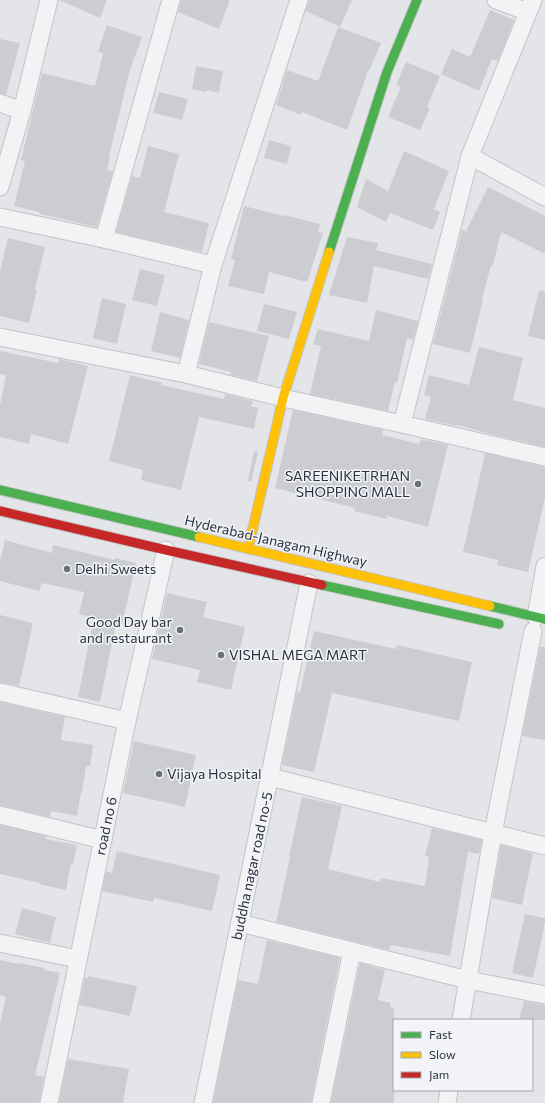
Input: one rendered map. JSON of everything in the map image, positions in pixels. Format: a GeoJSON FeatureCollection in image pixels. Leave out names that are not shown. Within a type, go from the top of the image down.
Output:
{"type":"FeatureCollection","features":[{"type":"Feature","properties":{"kind":"main road"},"geometry":{"type":"LineString","coordinates":[[248,549],[283,398],[387,72],[417,0]]}},
{"type":"Feature","properties":{"kind":"main road","name":"Hyderabad-Janagam Highway"},"geometry":{"type":"LineString","coordinates":[[0,490],[248,549],[536,626]]}},
{"type":"Feature","properties":{"kind":"main road"},"geometry":{"type":"LineString","coordinates":[[0,511],[166,550],[510,626]]}},
{"type":"Feature","properties":{"kind":"street"},"geometry":{"type":"LineString","coordinates":[[0,187],[22,111],[49,0]]}},
{"type":"Feature","properties":{"kind":"street"},"geometry":{"type":"LineString","coordinates":[[104,239],[171,0]]}},
{"type":"Feature","properties":{"kind":"street"},"geometry":{"type":"LineString","coordinates":[[186,374],[213,265],[299,0]]}},
{"type":"Feature","properties":{"kind":"street"},"geometry":{"type":"LineString","coordinates":[[402,424],[470,156],[531,6],[496,0]]}},
{"type":"Feature","properties":{"kind":"street"},"geometry":{"type":"LineString","coordinates":[[0,103],[22,111]]}},
{"type":"Feature","properties":{"kind":"street"},"geometry":{"type":"LineString","coordinates":[[470,156],[545,197]]}},
{"type":"Feature","properties":{"kind":"street"},"geometry":{"type":"LineString","coordinates":[[0,217],[104,239],[213,265]]}},
{"type":"Feature","properties":{"kind":"street"},"geometry":{"type":"LineString","coordinates":[[0,337],[186,374],[283,398],[545,457]]}},
{"type":"Feature","properties":{"kind":"street","name":"road no 6"},"geometry":{"type":"LineString","coordinates":[[49,1103],[128,721],[166,550]]}},
{"type":"Feature","properties":{"kind":"street"},"geometry":{"type":"LineString","coordinates":[[461,1019],[493,833],[536,626],[545,566]]}},
{"type":"Feature","properties":{"kind":"street","name":"buddha nagar road no-5"},"geometry":{"type":"LineString","coordinates":[[203,1103],[309,582]]}},
{"type":"Feature","properties":{"kind":"street"},"geometry":{"type":"LineString","coordinates":[[0,692],[128,721]]}},
{"type":"Feature","properties":{"kind":"street"},"geometry":{"type":"LineString","coordinates":[[270,776],[545,846]]}},
{"type":"Feature","properties":{"kind":"street"},"geometry":{"type":"LineString","coordinates":[[0,815],[103,840]]}},
{"type":"Feature","properties":{"kind":"street"},"geometry":{"type":"LineString","coordinates":[[240,923],[468,980],[545,995]]}},
{"type":"Feature","properties":{"kind":"street"},"geometry":{"type":"LineString","coordinates":[[0,943],[78,959]]}},
{"type":"Feature","properties":{"kind":"street"},"geometry":{"type":"LineString","coordinates":[[320,1103],[352,951]]}},
{"type":"Feature","properties":{"kind":"street"},"geometry":{"type":"LineString","coordinates":[[447,1103],[449,1091]]}},
{"type":"Feature","properties":{"kind":"building"},"geometry":{"type":"Polygon","coordinates":[[[59,0],[107,0],[100,18],[59,0]]]}},
{"type":"Feature","properties":{"kind":"building"},"geometry":{"type":"Polygon","coordinates":[[[181,0],[230,0],[219,29],[178,12],[181,0]]]}},
{"type":"Feature","properties":{"kind":"building"},"geometry":{"type":"Polygon","coordinates":[[[309,0],[352,0],[340,27],[306,11],[309,0]]]}},
{"type":"Feature","properties":{"kind":"building"},"geometry":{"type":"Polygon","coordinates":[[[490,10],[514,20],[498,61],[492,59],[479,91],[441,74],[452,49],[470,57],[490,10]]]}},
{"type":"Feature","properties":{"kind":"building"},"geometry":{"type":"Polygon","coordinates":[[[107,25],[142,37],[130,70],[109,156],[107,170],[113,171],[97,227],[40,214],[40,212],[14,206],[25,161],[21,160],[42,73],[95,86],[103,53],[98,52],[107,25]]]}},
{"type":"Feature","properties":{"kind":"building"},"geometry":{"type":"Polygon","coordinates":[[[338,27],[381,43],[368,71],[347,130],[302,112],[301,115],[276,105],[287,70],[318,81],[338,27]]]}},
{"type":"Feature","properties":{"kind":"building"},"geometry":{"type":"Polygon","coordinates":[[[0,39],[20,43],[6,95],[0,93],[0,39]]]}},
{"type":"Feature","properties":{"kind":"building"},"geometry":{"type":"Polygon","coordinates":[[[406,62],[440,76],[427,107],[430,108],[420,130],[388,117],[401,87],[396,85],[406,62]]]}},
{"type":"Feature","properties":{"kind":"building"},"geometry":{"type":"Polygon","coordinates":[[[196,66],[223,71],[219,93],[207,90],[206,92],[192,89],[196,66]]]}},
{"type":"Feature","properties":{"kind":"building"},"geometry":{"type":"Polygon","coordinates":[[[159,92],[188,99],[182,120],[153,113],[159,92]]]}},
{"type":"Feature","properties":{"kind":"building"},"geometry":{"type":"Polygon","coordinates":[[[269,140],[291,146],[287,164],[264,158],[269,140]]]}},
{"type":"Feature","properties":{"kind":"building"},"geometry":{"type":"Polygon","coordinates":[[[148,146],[179,154],[164,212],[209,223],[202,252],[116,232],[132,176],[140,178],[148,146]]]}},
{"type":"Feature","properties":{"kind":"building"},"geometry":{"type":"Polygon","coordinates":[[[404,151],[449,171],[434,209],[440,212],[433,230],[390,213],[386,222],[357,207],[366,179],[388,191],[404,151]]]}},
{"type":"Feature","properties":{"kind":"building"},"geometry":{"type":"Polygon","coordinates":[[[488,187],[545,216],[545,254],[501,232],[493,265],[491,265],[482,299],[470,353],[433,344],[462,230],[466,231],[488,187]]]}},
{"type":"Feature","properties":{"kind":"building"},"geometry":{"type":"Polygon","coordinates":[[[244,206],[320,224],[318,232],[323,233],[307,282],[269,272],[264,294],[228,286],[235,260],[231,259],[244,206]]]}},
{"type":"Feature","properties":{"kind":"building"},"geometry":{"type":"Polygon","coordinates":[[[347,237],[378,243],[376,250],[432,264],[428,279],[374,266],[367,303],[329,295],[347,237]]]}},
{"type":"Feature","properties":{"kind":"building"},"geometry":{"type":"Polygon","coordinates":[[[8,238],[45,247],[29,323],[0,316],[0,272],[8,238]]]}},
{"type":"Feature","properties":{"kind":"building"},"geometry":{"type":"Polygon","coordinates":[[[140,269],[165,275],[157,306],[132,300],[140,269]]]}},
{"type":"Feature","properties":{"kind":"building"},"geometry":{"type":"Polygon","coordinates":[[[539,290],[545,291],[545,340],[528,336],[539,290]]]}},
{"type":"Feature","properties":{"kind":"building"},"geometry":{"type":"Polygon","coordinates":[[[102,298],[126,304],[117,344],[93,338],[102,298]]]}},
{"type":"Feature","properties":{"kind":"building"},"geometry":{"type":"Polygon","coordinates":[[[264,304],[297,312],[289,339],[257,331],[264,304]]]}},
{"type":"Feature","properties":{"kind":"building"},"geometry":{"type":"Polygon","coordinates":[[[376,310],[418,321],[413,340],[407,338],[397,383],[395,382],[388,411],[310,394],[321,346],[313,344],[318,329],[369,341],[376,310]]]}},
{"type":"Feature","properties":{"kind":"building"},"geometry":{"type":"Polygon","coordinates":[[[160,312],[189,320],[180,358],[151,351],[160,312]]]}},
{"type":"Feature","properties":{"kind":"building"},"geometry":{"type":"Polygon","coordinates":[[[209,322],[269,336],[257,381],[230,375],[231,372],[199,364],[209,322]]]}},
{"type":"Feature","properties":{"kind":"building"},"geometry":{"type":"Polygon","coordinates":[[[479,347],[523,358],[513,400],[545,408],[545,447],[458,425],[425,419],[431,397],[424,395],[429,375],[469,385],[479,347]]]}},
{"type":"Feature","properties":{"kind":"building"},"geometry":{"type":"Polygon","coordinates":[[[0,351],[58,363],[59,359],[88,366],[68,444],[31,434],[29,444],[0,437],[0,405],[6,375],[0,374],[0,351]]]}},
{"type":"Feature","properties":{"kind":"building"},"geometry":{"type":"Polygon","coordinates":[[[130,375],[162,383],[161,385],[224,399],[225,394],[253,401],[251,406],[258,408],[254,429],[199,417],[181,490],[141,480],[143,470],[109,461],[130,375]]]}},
{"type":"Feature","properties":{"kind":"building"},"geometry":{"type":"Polygon","coordinates":[[[293,410],[383,430],[382,435],[419,444],[421,439],[448,445],[428,527],[387,516],[387,519],[354,511],[355,508],[275,488],[293,410]]]}},
{"type":"Feature","properties":{"kind":"building"},"geometry":{"type":"Polygon","coordinates":[[[254,451],[258,452],[251,482],[248,481],[254,451]]]}},
{"type":"Feature","properties":{"kind":"building"},"geometry":{"type":"Polygon","coordinates":[[[485,453],[545,467],[545,498],[528,572],[497,565],[498,560],[463,552],[485,453]]]}},
{"type":"Feature","properties":{"kind":"building"},"geometry":{"type":"Polygon","coordinates":[[[5,540],[52,553],[53,545],[115,560],[115,558],[136,563],[122,625],[116,624],[100,702],[78,697],[94,618],[79,614],[84,592],[42,583],[39,591],[0,581],[0,561],[5,540]]]}},
{"type":"Feature","properties":{"kind":"building"},"geometry":{"type":"Polygon","coordinates":[[[167,593],[207,602],[203,617],[245,627],[231,690],[197,682],[200,670],[152,659],[167,593]]]}},
{"type":"Feature","properties":{"kind":"building"},"geometry":{"type":"Polygon","coordinates":[[[0,615],[33,623],[19,686],[0,682],[0,615]]]}},
{"type":"Feature","properties":{"kind":"building"},"geometry":{"type":"Polygon","coordinates":[[[314,631],[396,649],[397,645],[472,662],[459,721],[332,693],[314,772],[282,765],[297,691],[300,692],[314,631]]]}},
{"type":"Feature","properties":{"kind":"building"},"geometry":{"type":"Polygon","coordinates":[[[540,647],[545,647],[545,740],[522,736],[540,647]]]}},
{"type":"Feature","properties":{"kind":"building"},"geometry":{"type":"Polygon","coordinates":[[[0,702],[65,717],[61,740],[93,745],[90,766],[86,766],[77,816],[51,811],[50,817],[0,805],[0,702]]]}},
{"type":"Feature","properties":{"kind":"building","name":"Vijaya Hospital"},"geometry":{"type":"Polygon","coordinates":[[[134,741],[196,755],[185,807],[123,793],[134,741]]]}},
{"type":"Feature","properties":{"kind":"building"},"geometry":{"type":"Polygon","coordinates":[[[302,797],[342,806],[328,869],[380,882],[381,878],[425,886],[429,857],[425,856],[432,828],[482,840],[479,854],[468,852],[450,956],[391,945],[389,950],[276,922],[302,797]]]}},
{"type":"Feature","properties":{"kind":"building"},"geometry":{"type":"Polygon","coordinates":[[[0,825],[46,836],[45,839],[77,845],[73,864],[71,863],[66,890],[0,874],[0,825]]]}},
{"type":"Feature","properties":{"kind":"building"},"geometry":{"type":"Polygon","coordinates":[[[501,845],[533,853],[522,905],[492,898],[501,845]]]}},
{"type":"Feature","properties":{"kind":"building"},"geometry":{"type":"Polygon","coordinates":[[[117,851],[220,875],[212,911],[154,898],[153,902],[102,891],[106,871],[112,873],[117,851]]]}},
{"type":"Feature","properties":{"kind":"building"},"geometry":{"type":"Polygon","coordinates":[[[22,908],[56,917],[50,943],[15,934],[22,908]]]}},
{"type":"Feature","properties":{"kind":"building"},"geometry":{"type":"Polygon","coordinates":[[[525,914],[545,918],[533,978],[512,973],[525,914]]]}},
{"type":"Feature","properties":{"kind":"building"},"geometry":{"type":"Polygon","coordinates":[[[267,940],[340,958],[311,1103],[213,1103],[238,980],[258,984],[267,940]]]}},
{"type":"Feature","properties":{"kind":"building"},"geometry":{"type":"Polygon","coordinates":[[[0,960],[44,968],[44,970],[60,973],[35,1075],[44,1077],[39,1103],[0,1103],[0,1024],[6,997],[0,995],[0,960]]]}},
{"type":"Feature","properties":{"kind":"building"},"geometry":{"type":"Polygon","coordinates":[[[360,963],[385,970],[378,1000],[391,1003],[390,1007],[394,1008],[394,1103],[331,1103],[360,963]]]}},
{"type":"Feature","properties":{"kind":"building"},"geometry":{"type":"Polygon","coordinates":[[[88,976],[137,986],[130,1016],[79,1005],[85,978],[88,978],[88,976]]]}},
{"type":"Feature","properties":{"kind":"building"},"geometry":{"type":"Polygon","coordinates":[[[524,1001],[545,1005],[545,1020],[519,1019],[524,1001]]]}},
{"type":"Feature","properties":{"kind":"building"},"geometry":{"type":"Polygon","coordinates":[[[68,1059],[129,1069],[123,1103],[59,1103],[68,1059]]]}},
{"type":"Feature","properties":{"kind":"traffic: fast"},"geometry":{"type":"LineString","coordinates":[[329,252],[387,72],[417,0]]}},
{"type":"Feature","properties":{"kind":"traffic: fast"},"geometry":{"type":"LineString","coordinates":[[0,490],[199,537]]}},
{"type":"Feature","properties":{"kind":"traffic: fast"},"geometry":{"type":"LineString","coordinates":[[322,585],[499,624]]}},
{"type":"Feature","properties":{"kind":"traffic: fast"},"geometry":{"type":"LineString","coordinates":[[490,606],[545,619]]}},
{"type":"Feature","properties":{"kind":"traffic: slow"},"geometry":{"type":"LineString","coordinates":[[248,549],[283,398],[329,252]]}},
{"type":"Feature","properties":{"kind":"traffic: slow"},"geometry":{"type":"LineString","coordinates":[[199,537],[490,606]]}},
{"type":"Feature","properties":{"kind":"traffic: jam"},"geometry":{"type":"LineString","coordinates":[[0,511],[322,585]]}},
{"type":"Feature","properties":{"kind":"place","name":"SAREENIKETRHAN SHOPPING MALL"},"geometry":{"type":"Point","coordinates":[418,484]}},
{"type":"Feature","properties":{"kind":"place","name":"Delhi Sweets"},"geometry":{"type":"Point","coordinates":[67,569]}},
{"type":"Feature","properties":{"kind":"place","name":"Good Day bar and restaurant"},"geometry":{"type":"Point","coordinates":[180,630]}},
{"type":"Feature","properties":{"kind":"place","name":"VISHAL MEGA MART"},"geometry":{"type":"Point","coordinates":[221,655]}},
{"type":"Feature","properties":{"kind":"place","name":"Vijaya Hospital"},"geometry":{"type":"Point","coordinates":[159,774]}}]}
